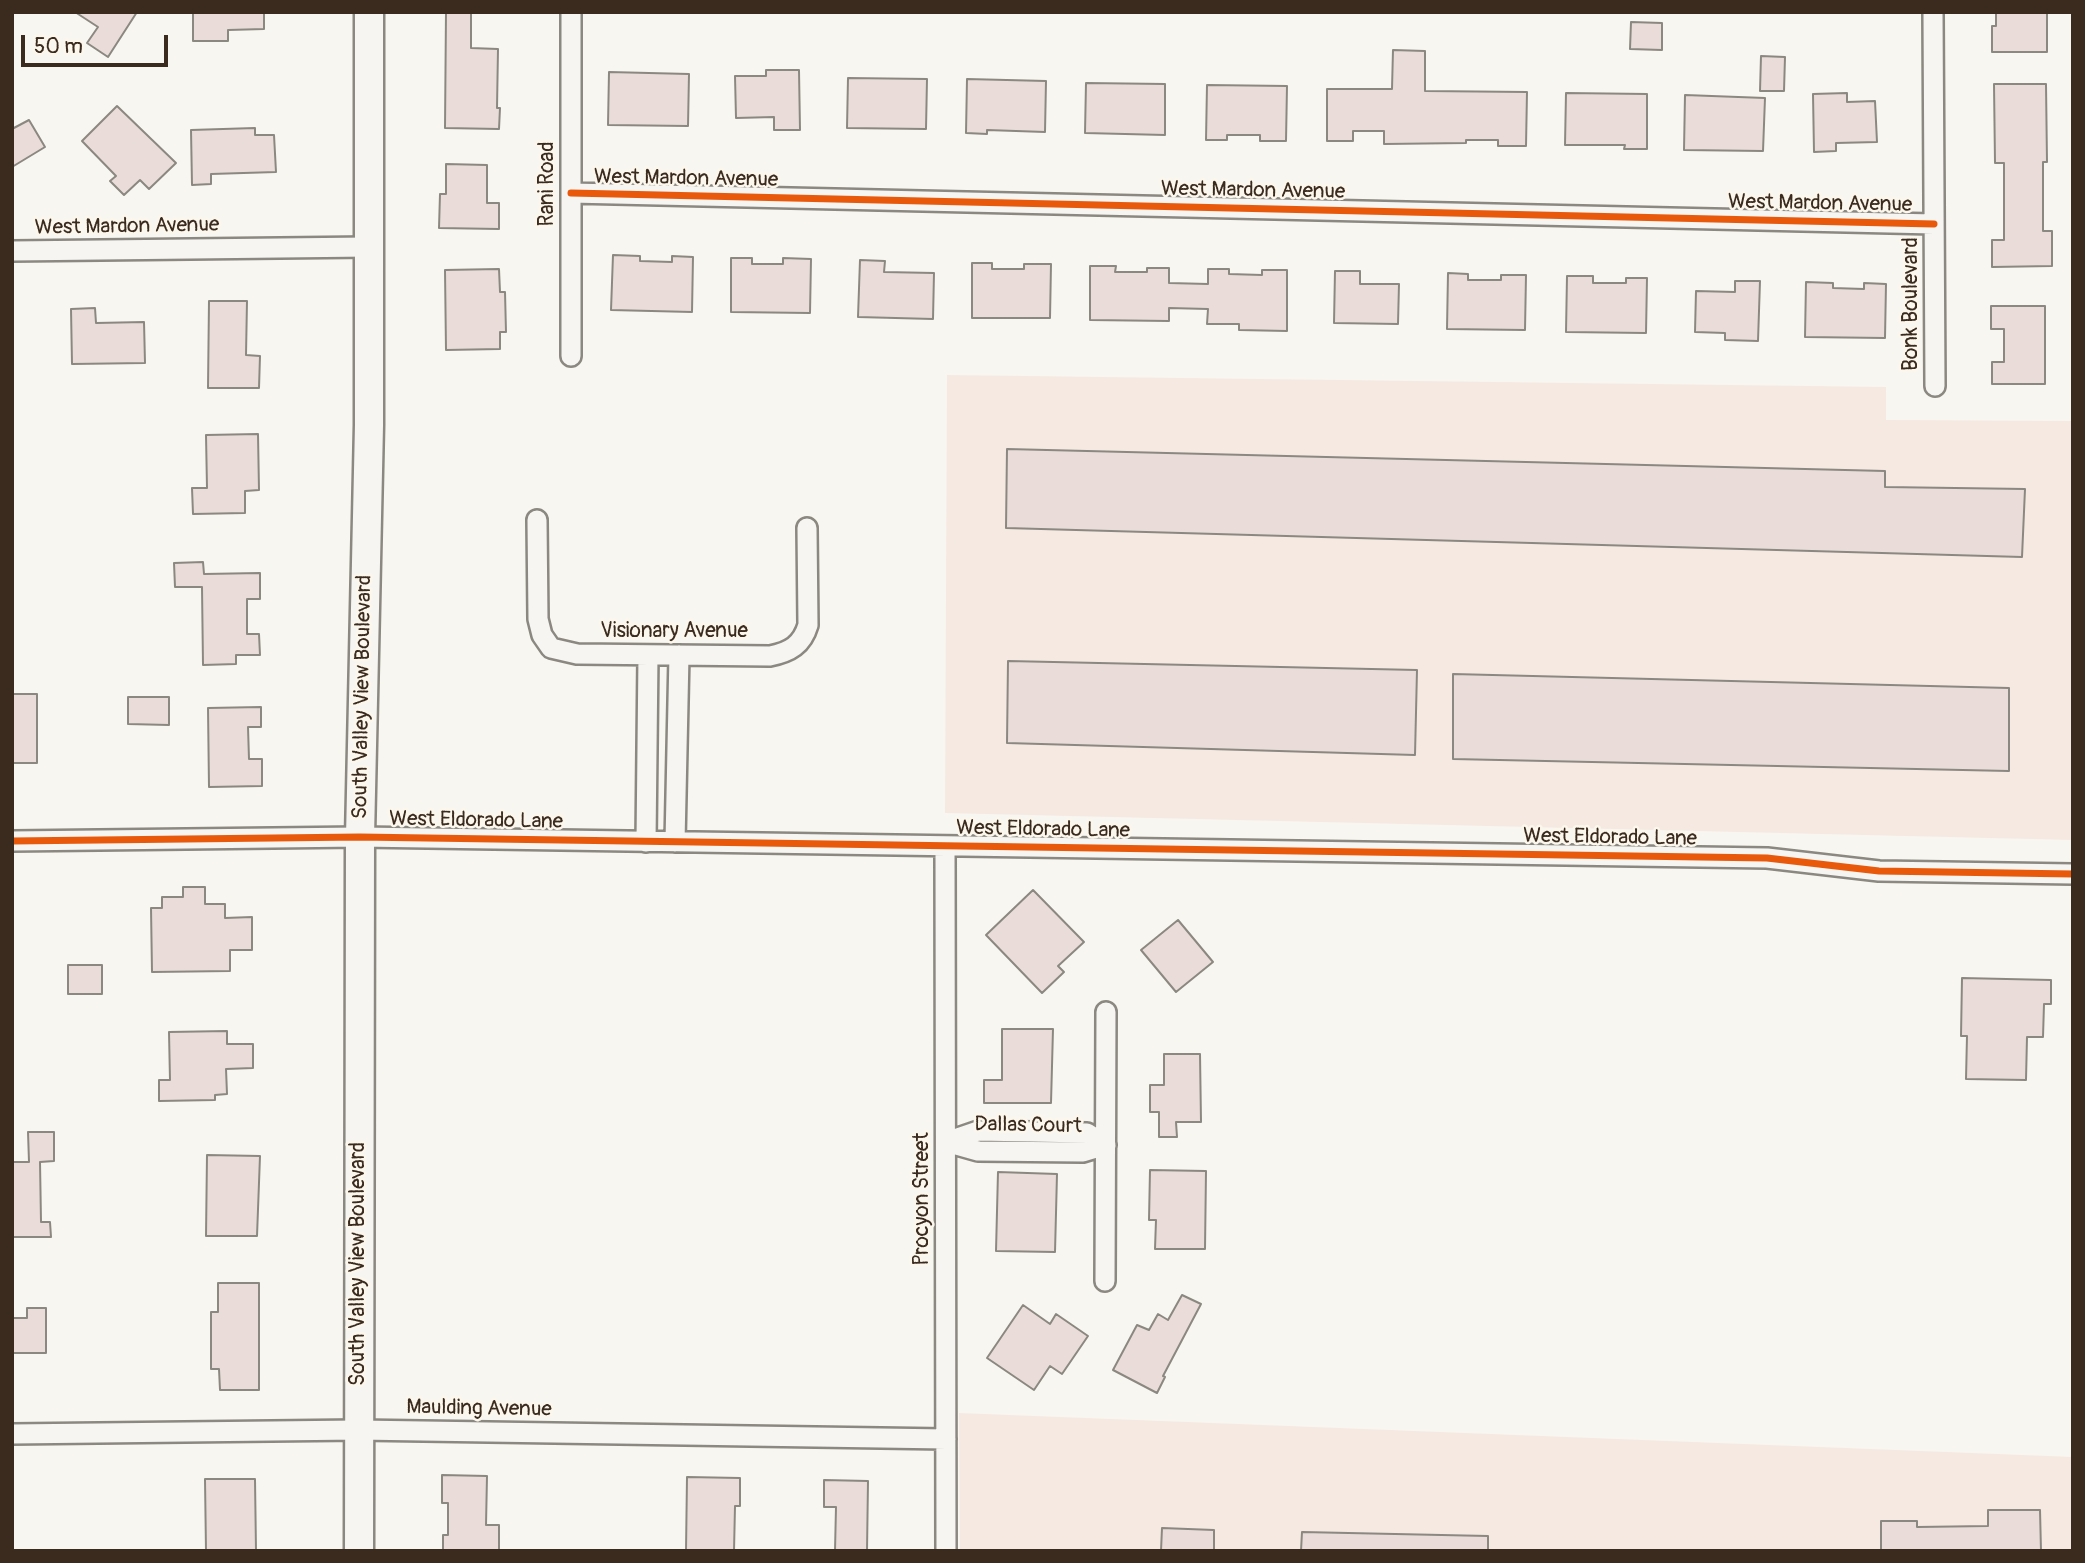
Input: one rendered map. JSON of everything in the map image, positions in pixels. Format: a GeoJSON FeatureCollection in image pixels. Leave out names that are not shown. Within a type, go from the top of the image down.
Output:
{"type":"FeatureCollection","features":[{"type":"Feature","properties":{"kind":"main road","name":"South Valley View Boulevard"},"geometry":{"type":"LineString","coordinates":[[359,1551],[360,837],[369,425],[369,12]]}},
{"type":"Feature","properties":{"kind":"street","name":"Rani Road"},"geometry":{"type":"LineString","coordinates":[[571,12],[571,356]]}},
{"type":"Feature","properties":{"kind":"street","name":"Bonk Boulevard"},"geometry":{"type":"LineString","coordinates":[[1933,12],[1935,386]]}},
{"type":"Feature","properties":{"kind":"street","name":"West Mardon Avenue"},"geometry":{"type":"LineString","coordinates":[[571,194],[1934,224]]}},
{"type":"Feature","properties":{"kind":"street","name":"West Mardon Avenue"},"geometry":{"type":"LineString","coordinates":[[12,251],[369,247]]}},
{"type":"Feature","properties":{"kind":"street","name":"Visionary Avenue"},"geometry":{"type":"LineString","coordinates":[[537,520],[538,619],[542,635],[551,648],[577,654],[770,656],[785,653],[797,646],[808,625],[807,528]]}},
{"type":"Feature","properties":{"kind":"street"},"geometry":{"type":"LineString","coordinates":[[646,842],[648,655]]}},
{"type":"Feature","properties":{"kind":"street"},"geometry":{"type":"LineString","coordinates":[[675,842],[679,655]]}},
{"type":"Feature","properties":{"kind":"street","name":"West Eldorado Lane"},"geometry":{"type":"LineString","coordinates":[[12,841],[360,837],[1754,858],[1879,871],[2073,874]]}},
{"type":"Feature","properties":{"kind":"street","name":"Procyon Street"},"geometry":{"type":"LineString","coordinates":[[945,846],[946,1551]]}},
{"type":"Feature","properties":{"kind":"street","name":"Dallas Court"},"geometry":{"type":"LineString","coordinates":[[1105,1281],[1106,1012]]}},
{"type":"Feature","properties":{"kind":"street","name":"Dallas Court"},"geometry":{"type":"LineString","coordinates":[[946,1142],[978,1132],[1087,1133],[1106,1145]]}},
{"type":"Feature","properties":{"kind":"street","name":"Maulding Avenue"},"geometry":{"type":"LineString","coordinates":[[12,1434],[358,1430],[946,1439]]}},
{"type":"Feature","properties":{"kind":"shaded area"},"geometry":{"type":"Polygon","coordinates":[[[947,375],[1886,387],[1886,420],[2073,421],[2073,840],[945,813],[947,375]]]}},
{"type":"Feature","properties":{"kind":"shaded area"},"geometry":{"type":"Polygon","coordinates":[[[959,1413],[2073,1457],[2073,1551],[960,1551],[959,1413]]]}},
{"type":"Feature","properties":{"kind":"building"},"geometry":{"type":"Polygon","coordinates":[[[75,12],[137,12],[108,57],[87,43],[98,27],[75,12]]]}},
{"type":"Feature","properties":{"kind":"building"},"geometry":{"type":"Polygon","coordinates":[[[193,12],[264,12],[264,29],[228,30],[228,41],[193,41],[193,12]]]}},
{"type":"Feature","properties":{"kind":"building"},"geometry":{"type":"Polygon","coordinates":[[[446,12],[471,12],[471,48],[498,49],[499,129],[445,128],[446,12]]]}},
{"type":"Feature","properties":{"kind":"building"},"geometry":{"type":"Polygon","coordinates":[[[1996,12],[2047,12],[2047,52],[1992,52],[1992,26],[1996,26],[1996,12]]]}},
{"type":"Feature","properties":{"kind":"building"},"geometry":{"type":"Polygon","coordinates":[[[1631,22],[1662,23],[1662,50],[1630,49],[1631,22]]]}},
{"type":"Feature","properties":{"kind":"building"},"geometry":{"type":"Polygon","coordinates":[[[1393,50],[1425,51],[1425,91],[1527,92],[1526,146],[1498,146],[1498,140],[1384,144],[1384,131],[1353,131],[1353,141],[1327,141],[1327,89],[1392,89],[1393,50]]]}},
{"type":"Feature","properties":{"kind":"building"},"geometry":{"type":"Polygon","coordinates":[[[1761,56],[1785,57],[1784,91],[1760,91],[1761,56]]]}},
{"type":"Feature","properties":{"kind":"building"},"geometry":{"type":"Polygon","coordinates":[[[766,70],[799,70],[800,130],[774,130],[774,117],[736,118],[735,76],[766,76],[766,70]]]}},
{"type":"Feature","properties":{"kind":"building"},"geometry":{"type":"Polygon","coordinates":[[[609,72],[689,74],[688,126],[608,125],[609,72]]]}},
{"type":"Feature","properties":{"kind":"building"},"geometry":{"type":"Polygon","coordinates":[[[848,78],[927,79],[926,129],[847,128],[848,78]]]}},
{"type":"Feature","properties":{"kind":"building"},"geometry":{"type":"Polygon","coordinates":[[[967,79],[1046,81],[1045,132],[987,130],[987,134],[966,133],[967,79]]]}},
{"type":"Feature","properties":{"kind":"building"},"geometry":{"type":"Polygon","coordinates":[[[1086,83],[1165,84],[1165,135],[1085,133],[1086,83]]]}},
{"type":"Feature","properties":{"kind":"building"},"geometry":{"type":"Polygon","coordinates":[[[1994,84],[2046,84],[2047,162],[2043,162],[2043,231],[2052,231],[2052,266],[1992,267],[1992,240],[2004,240],[2004,163],[1995,163],[1994,84]]]}},
{"type":"Feature","properties":{"kind":"building"},"geometry":{"type":"Polygon","coordinates":[[[1207,85],[1287,86],[1286,141],[1260,141],[1260,135],[1227,135],[1227,140],[1206,140],[1207,85]]]}},
{"type":"Feature","properties":{"kind":"building"},"geometry":{"type":"Polygon","coordinates":[[[1566,93],[1647,94],[1647,149],[1624,149],[1625,145],[1565,145],[1566,93]]]}},
{"type":"Feature","properties":{"kind":"building"},"geometry":{"type":"Polygon","coordinates":[[[1847,93],[1847,102],[1875,101],[1877,142],[1836,143],[1836,151],[1814,152],[1813,94],[1847,93]]]}},
{"type":"Feature","properties":{"kind":"building"},"geometry":{"type":"Polygon","coordinates":[[[1685,95],[1765,98],[1763,151],[1684,150],[1685,95]]]}},
{"type":"Feature","properties":{"kind":"building"},"geometry":{"type":"Polygon","coordinates":[[[117,106],[176,163],[149,189],[140,180],[124,195],[110,181],[116,176],[82,141],[117,106]]]}},
{"type":"Feature","properties":{"kind":"building"},"geometry":{"type":"Polygon","coordinates":[[[29,120],[45,147],[12,167],[12,129],[29,120]]]}},
{"type":"Feature","properties":{"kind":"building"},"geometry":{"type":"Polygon","coordinates":[[[255,128],[255,135],[274,135],[276,172],[211,174],[211,184],[192,185],[191,130],[255,128]]]}},
{"type":"Feature","properties":{"kind":"building"},"geometry":{"type":"Polygon","coordinates":[[[446,164],[487,165],[487,203],[499,203],[499,229],[439,228],[440,194],[446,194],[446,164]]]}},
{"type":"Feature","properties":{"kind":"building"},"geometry":{"type":"Polygon","coordinates":[[[613,255],[640,256],[640,261],[672,262],[672,256],[693,257],[692,312],[611,310],[613,255]]]}},
{"type":"Feature","properties":{"kind":"building"},"geometry":{"type":"Polygon","coordinates":[[[731,258],[752,258],[752,264],[783,264],[783,258],[811,259],[810,313],[731,312],[731,258]]]}},
{"type":"Feature","properties":{"kind":"building"},"geometry":{"type":"Polygon","coordinates":[[[860,260],[885,261],[884,272],[934,273],[933,319],[858,317],[860,260]]]}},
{"type":"Feature","properties":{"kind":"building"},"geometry":{"type":"Polygon","coordinates":[[[972,263],[992,263],[992,269],[1024,269],[1024,264],[1051,264],[1050,318],[972,318],[972,263]]]}},
{"type":"Feature","properties":{"kind":"building"},"geometry":{"type":"Polygon","coordinates":[[[1090,266],[1116,266],[1115,272],[1147,272],[1147,268],[1169,268],[1169,283],[1208,284],[1208,269],[1229,269],[1229,274],[1262,275],[1262,270],[1287,270],[1287,331],[1239,330],[1239,324],[1207,324],[1208,309],[1169,308],[1169,321],[1090,320],[1090,266]]]}},
{"type":"Feature","properties":{"kind":"building"},"geometry":{"type":"Polygon","coordinates":[[[499,269],[500,292],[505,292],[506,332],[500,332],[500,349],[446,350],[445,270],[499,269]]]}},
{"type":"Feature","properties":{"kind":"building"},"geometry":{"type":"Polygon","coordinates":[[[1335,271],[1360,271],[1360,284],[1399,284],[1398,324],[1334,323],[1335,271]]]}},
{"type":"Feature","properties":{"kind":"building"},"geometry":{"type":"Polygon","coordinates":[[[1448,273],[1468,274],[1468,280],[1501,280],[1501,275],[1526,275],[1525,330],[1447,329],[1448,273]]]}},
{"type":"Feature","properties":{"kind":"building"},"geometry":{"type":"Polygon","coordinates":[[[1567,276],[1593,276],[1593,283],[1626,283],[1626,278],[1647,278],[1646,333],[1566,332],[1567,276]]]}},
{"type":"Feature","properties":{"kind":"building"},"geometry":{"type":"Polygon","coordinates":[[[1735,281],[1760,281],[1758,341],[1725,340],[1725,333],[1695,332],[1696,291],[1735,292],[1735,281]]]}},
{"type":"Feature","properties":{"kind":"building"},"geometry":{"type":"Polygon","coordinates":[[[1806,282],[1833,283],[1833,288],[1864,289],[1864,283],[1886,284],[1885,338],[1805,337],[1806,282]]]}},
{"type":"Feature","properties":{"kind":"building"},"geometry":{"type":"Polygon","coordinates":[[[209,301],[247,301],[246,355],[260,356],[259,388],[208,388],[209,301]]]}},
{"type":"Feature","properties":{"kind":"building"},"geometry":{"type":"Polygon","coordinates":[[[1991,306],[2045,306],[2045,384],[1992,384],[1992,362],[2004,362],[2004,329],[1991,329],[1991,306]]]}},
{"type":"Feature","properties":{"kind":"building"},"geometry":{"type":"Polygon","coordinates":[[[95,308],[96,323],[144,322],[145,363],[72,364],[71,309],[95,308]]]}},
{"type":"Feature","properties":{"kind":"building"},"geometry":{"type":"Polygon","coordinates":[[[258,434],[259,490],[245,491],[245,513],[193,514],[192,488],[207,488],[206,435],[258,434]]]}},
{"type":"Feature","properties":{"kind":"building"},"geometry":{"type":"Polygon","coordinates":[[[1007,449],[1885,471],[1885,487],[2025,489],[2022,557],[1006,528],[1007,449]]]}},
{"type":"Feature","properties":{"kind":"building"},"geometry":{"type":"Polygon","coordinates":[[[203,562],[204,574],[260,573],[260,599],[247,599],[247,634],[259,634],[260,655],[236,655],[236,664],[203,665],[202,587],[175,587],[174,563],[203,562]]]}},
{"type":"Feature","properties":{"kind":"building"},"geometry":{"type":"Polygon","coordinates":[[[1008,661],[1417,670],[1415,755],[1007,743],[1008,661]]]}},
{"type":"Feature","properties":{"kind":"building"},"geometry":{"type":"Polygon","coordinates":[[[1453,674],[2009,688],[2009,771],[1453,759],[1453,674]]]}},
{"type":"Feature","properties":{"kind":"building"},"geometry":{"type":"Polygon","coordinates":[[[13,694],[37,694],[37,763],[13,763],[13,694]]]}},
{"type":"Feature","properties":{"kind":"building"},"geometry":{"type":"Polygon","coordinates":[[[128,697],[169,697],[169,725],[128,724],[128,697]]]}},
{"type":"Feature","properties":{"kind":"building"},"geometry":{"type":"Polygon","coordinates":[[[261,707],[261,727],[248,727],[249,759],[262,759],[262,786],[209,787],[208,708],[261,707]]]}},
{"type":"Feature","properties":{"kind":"building"},"geometry":{"type":"Polygon","coordinates":[[[183,887],[205,887],[205,904],[225,904],[225,918],[252,917],[252,950],[230,950],[230,971],[152,972],[151,908],[162,908],[162,897],[183,897],[183,887]]]}},
{"type":"Feature","properties":{"kind":"building"},"geometry":{"type":"Polygon","coordinates":[[[1033,890],[1084,942],[1058,966],[1064,972],[1042,993],[986,935],[1033,890]]]}},
{"type":"Feature","properties":{"kind":"building"},"geometry":{"type":"Polygon","coordinates":[[[1178,920],[1213,962],[1176,992],[1141,950],[1178,920]]]}},
{"type":"Feature","properties":{"kind":"building"},"geometry":{"type":"Polygon","coordinates":[[[68,965],[102,965],[102,994],[68,994],[68,965]]]}},
{"type":"Feature","properties":{"kind":"building"},"geometry":{"type":"Polygon","coordinates":[[[1962,978],[2051,980],[2051,1004],[2044,1004],[2043,1037],[2027,1037],[2026,1080],[1966,1079],[1967,1036],[1961,1036],[1962,978]]]}},
{"type":"Feature","properties":{"kind":"building"},"geometry":{"type":"Polygon","coordinates":[[[1002,1029],[1053,1029],[1051,1103],[984,1103],[984,1080],[1002,1080],[1002,1029]]]}},
{"type":"Feature","properties":{"kind":"building"},"geometry":{"type":"Polygon","coordinates":[[[227,1031],[227,1044],[253,1044],[253,1068],[226,1069],[227,1094],[215,1095],[215,1100],[159,1101],[159,1080],[170,1080],[169,1032],[227,1031]]]}},
{"type":"Feature","properties":{"kind":"building"},"geometry":{"type":"Polygon","coordinates":[[[1164,1054],[1200,1054],[1201,1122],[1176,1122],[1177,1137],[1159,1137],[1159,1112],[1150,1112],[1150,1085],[1164,1085],[1164,1054]]]}},
{"type":"Feature","properties":{"kind":"building"},"geometry":{"type":"Polygon","coordinates":[[[28,1132],[54,1132],[54,1161],[40,1162],[41,1222],[50,1222],[51,1237],[12,1237],[12,1162],[29,1162],[28,1132]]]}},
{"type":"Feature","properties":{"kind":"building"},"geometry":{"type":"Polygon","coordinates":[[[207,1155],[260,1156],[257,1236],[206,1236],[207,1155]]]}},
{"type":"Feature","properties":{"kind":"building"},"geometry":{"type":"Polygon","coordinates":[[[1150,1170],[1206,1171],[1205,1249],[1155,1249],[1156,1220],[1149,1220],[1150,1170]]]}},
{"type":"Feature","properties":{"kind":"building"},"geometry":{"type":"Polygon","coordinates":[[[998,1172],[1057,1174],[1055,1252],[996,1251],[998,1172]]]}},
{"type":"Feature","properties":{"kind":"building"},"geometry":{"type":"Polygon","coordinates":[[[218,1283],[259,1283],[259,1390],[220,1390],[219,1369],[211,1369],[211,1312],[218,1312],[218,1283]]]}},
{"type":"Feature","properties":{"kind":"building"},"geometry":{"type":"Polygon","coordinates":[[[1182,1295],[1201,1304],[1163,1376],[1165,1377],[1157,1393],[1113,1370],[1137,1325],[1149,1330],[1158,1314],[1168,1320],[1182,1295]]]}},
{"type":"Feature","properties":{"kind":"building"},"geometry":{"type":"Polygon","coordinates":[[[1023,1305],[1050,1324],[1056,1314],[1088,1336],[1062,1374],[1050,1366],[1034,1390],[987,1358],[1023,1305]]]}},
{"type":"Feature","properties":{"kind":"building"},"geometry":{"type":"Polygon","coordinates":[[[27,1308],[46,1308],[46,1353],[12,1353],[12,1318],[27,1318],[27,1308]]]}},
{"type":"Feature","properties":{"kind":"building"},"geometry":{"type":"Polygon","coordinates":[[[442,1475],[487,1476],[486,1525],[499,1525],[499,1551],[443,1551],[443,1535],[448,1535],[448,1503],[442,1503],[442,1475]]]}},
{"type":"Feature","properties":{"kind":"building"},"geometry":{"type":"Polygon","coordinates":[[[687,1477],[740,1478],[740,1506],[735,1506],[734,1551],[686,1551],[687,1477]]]}},
{"type":"Feature","properties":{"kind":"building"},"geometry":{"type":"Polygon","coordinates":[[[205,1479],[255,1479],[256,1551],[206,1551],[205,1479]]]}},
{"type":"Feature","properties":{"kind":"building"},"geometry":{"type":"Polygon","coordinates":[[[824,1480],[868,1481],[867,1551],[835,1551],[836,1507],[824,1507],[824,1480]]]}},
{"type":"Feature","properties":{"kind":"building"},"geometry":{"type":"Polygon","coordinates":[[[1988,1510],[2040,1510],[2041,1551],[1881,1551],[1881,1521],[1917,1521],[1917,1527],[1988,1526],[1988,1510]]]}},
{"type":"Feature","properties":{"kind":"building"},"geometry":{"type":"Polygon","coordinates":[[[1162,1528],[1214,1530],[1214,1551],[1161,1551],[1162,1528]]]}},
{"type":"Feature","properties":{"kind":"building"},"geometry":{"type":"Polygon","coordinates":[[[1302,1532],[1488,1536],[1488,1551],[1301,1551],[1302,1532]]]}},
{"type":"Feature","properties":{"kind":"cycle path"},"geometry":{"type":"LineString","coordinates":[[571,193],[1934,224]]}},
{"type":"Feature","properties":{"kind":"cycle path"},"geometry":{"type":"LineString","coordinates":[[12,841],[360,837],[1767,858],[1879,871],[2073,874]]}}]}
